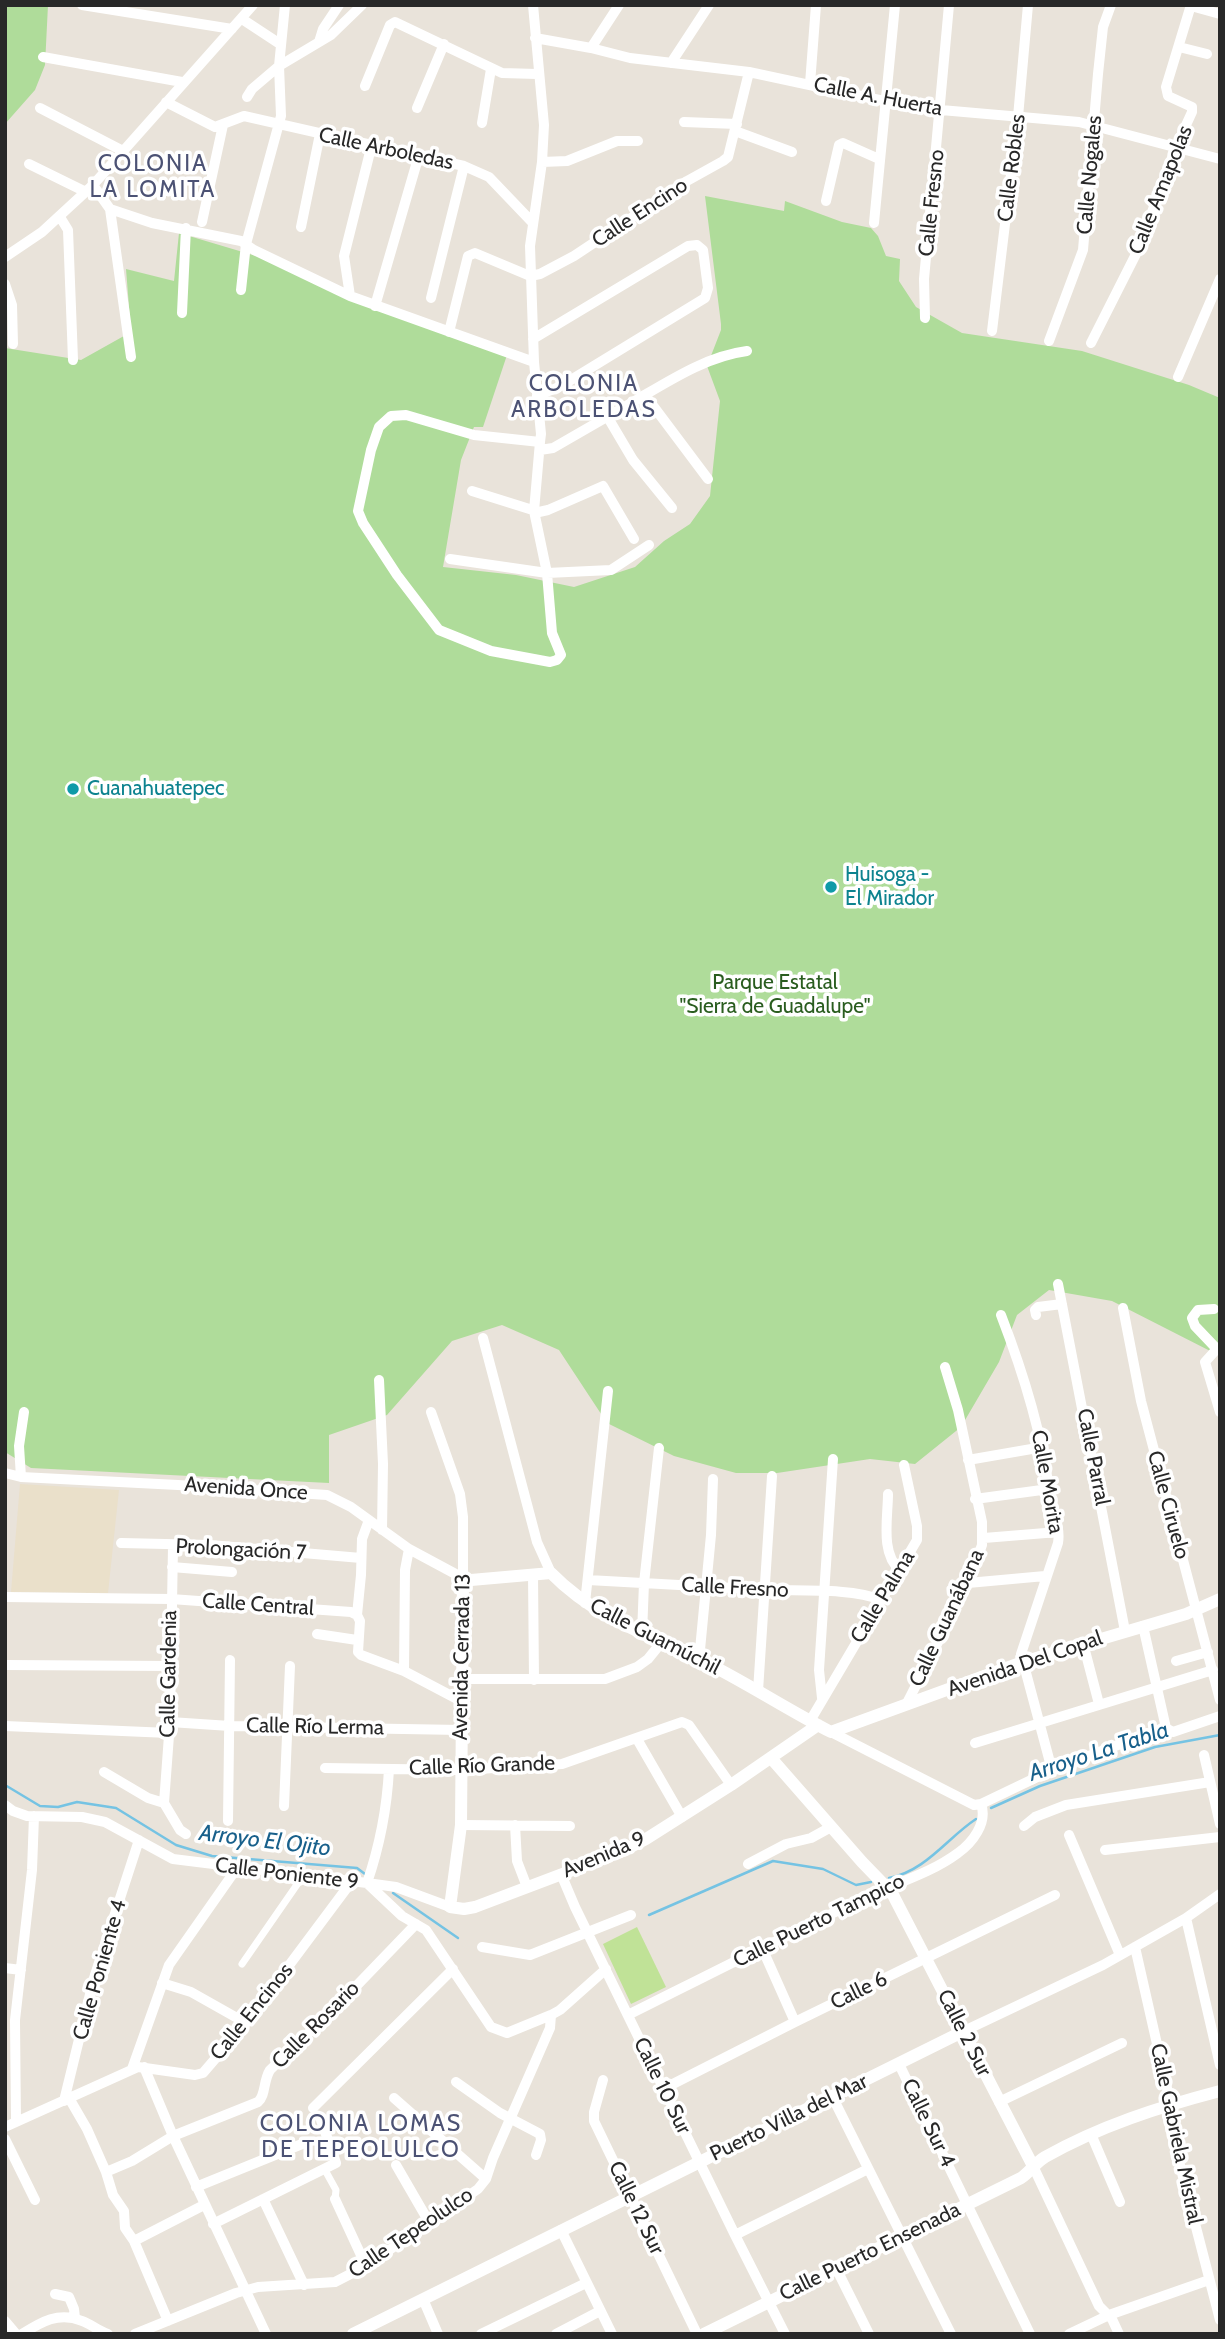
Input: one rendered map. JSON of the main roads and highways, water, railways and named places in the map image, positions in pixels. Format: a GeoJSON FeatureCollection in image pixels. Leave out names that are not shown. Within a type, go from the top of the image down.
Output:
{"type":"FeatureCollection","features":[{"type":"Feature","properties":{"kind":"waterway","name":"Arroyo La Tabla"},"geometry":{"type":"LineString","coordinates":[[991,1808],[1040,1786],[1155,1747],[1220,1735]]}},
{"type":"Feature","properties":{"kind":"waterway","name":"Arroyo El Ojito"},"geometry":{"type":"LineString","coordinates":[[5,1785],[40,1806],[58,1807],[77,1802],[116,1808],[176,1845],[212,1856],[357,1868],[365,1874]]}},
{"type":"Feature","properties":{"kind":"waterway","name":"Arroyo La Tabla"},"geometry":{"type":"LineString","coordinates":[[889,1878],[925,1861],[976,1819]]}},
{"type":"Feature","properties":{"kind":"waterway","name":"Arroyo La Tabla"},"geometry":{"type":"LineString","coordinates":[[649,1915],[773,1861],[823,1869],[856,1885],[871,1882]]}},
{"type":"Feature","properties":{"kind":"waterway","name":"Arroyo El Ojito"},"geometry":{"type":"LineString","coordinates":[[393,1893],[458,1938]]}},
{"type":"Feature","properties":{"kind":"place","name":"Cuanahuatepec"},"geometry":{"type":"Point","coordinates":[73,789]}},
{"type":"Feature","properties":{"kind":"place","name":"Huisoga - El Mirador"},"geometry":{"type":"Point","coordinates":[831,887]}},
{"type":"Feature","properties":{"kind":"district","name":"COLONIA LA LOMITA"},"geometry":{"type":"Point","coordinates":[153,177]}},
{"type":"Feature","properties":{"kind":"district","name":"COLONIA ARBOLEDAS"},"geometry":{"type":"Point","coordinates":[584,397]}},
{"type":"Feature","properties":{"kind":"district","name":"COLONIA LOMAS DE TEPEOLULCO"},"geometry":{"type":"Point","coordinates":[361,2137]}},
{"type":"Feature","properties":{"kind":"park label","name":"Parque Estatal \"Sierra de Guadalupe\""},"geometry":{"type":"Point","coordinates":[775,995]}}]}
